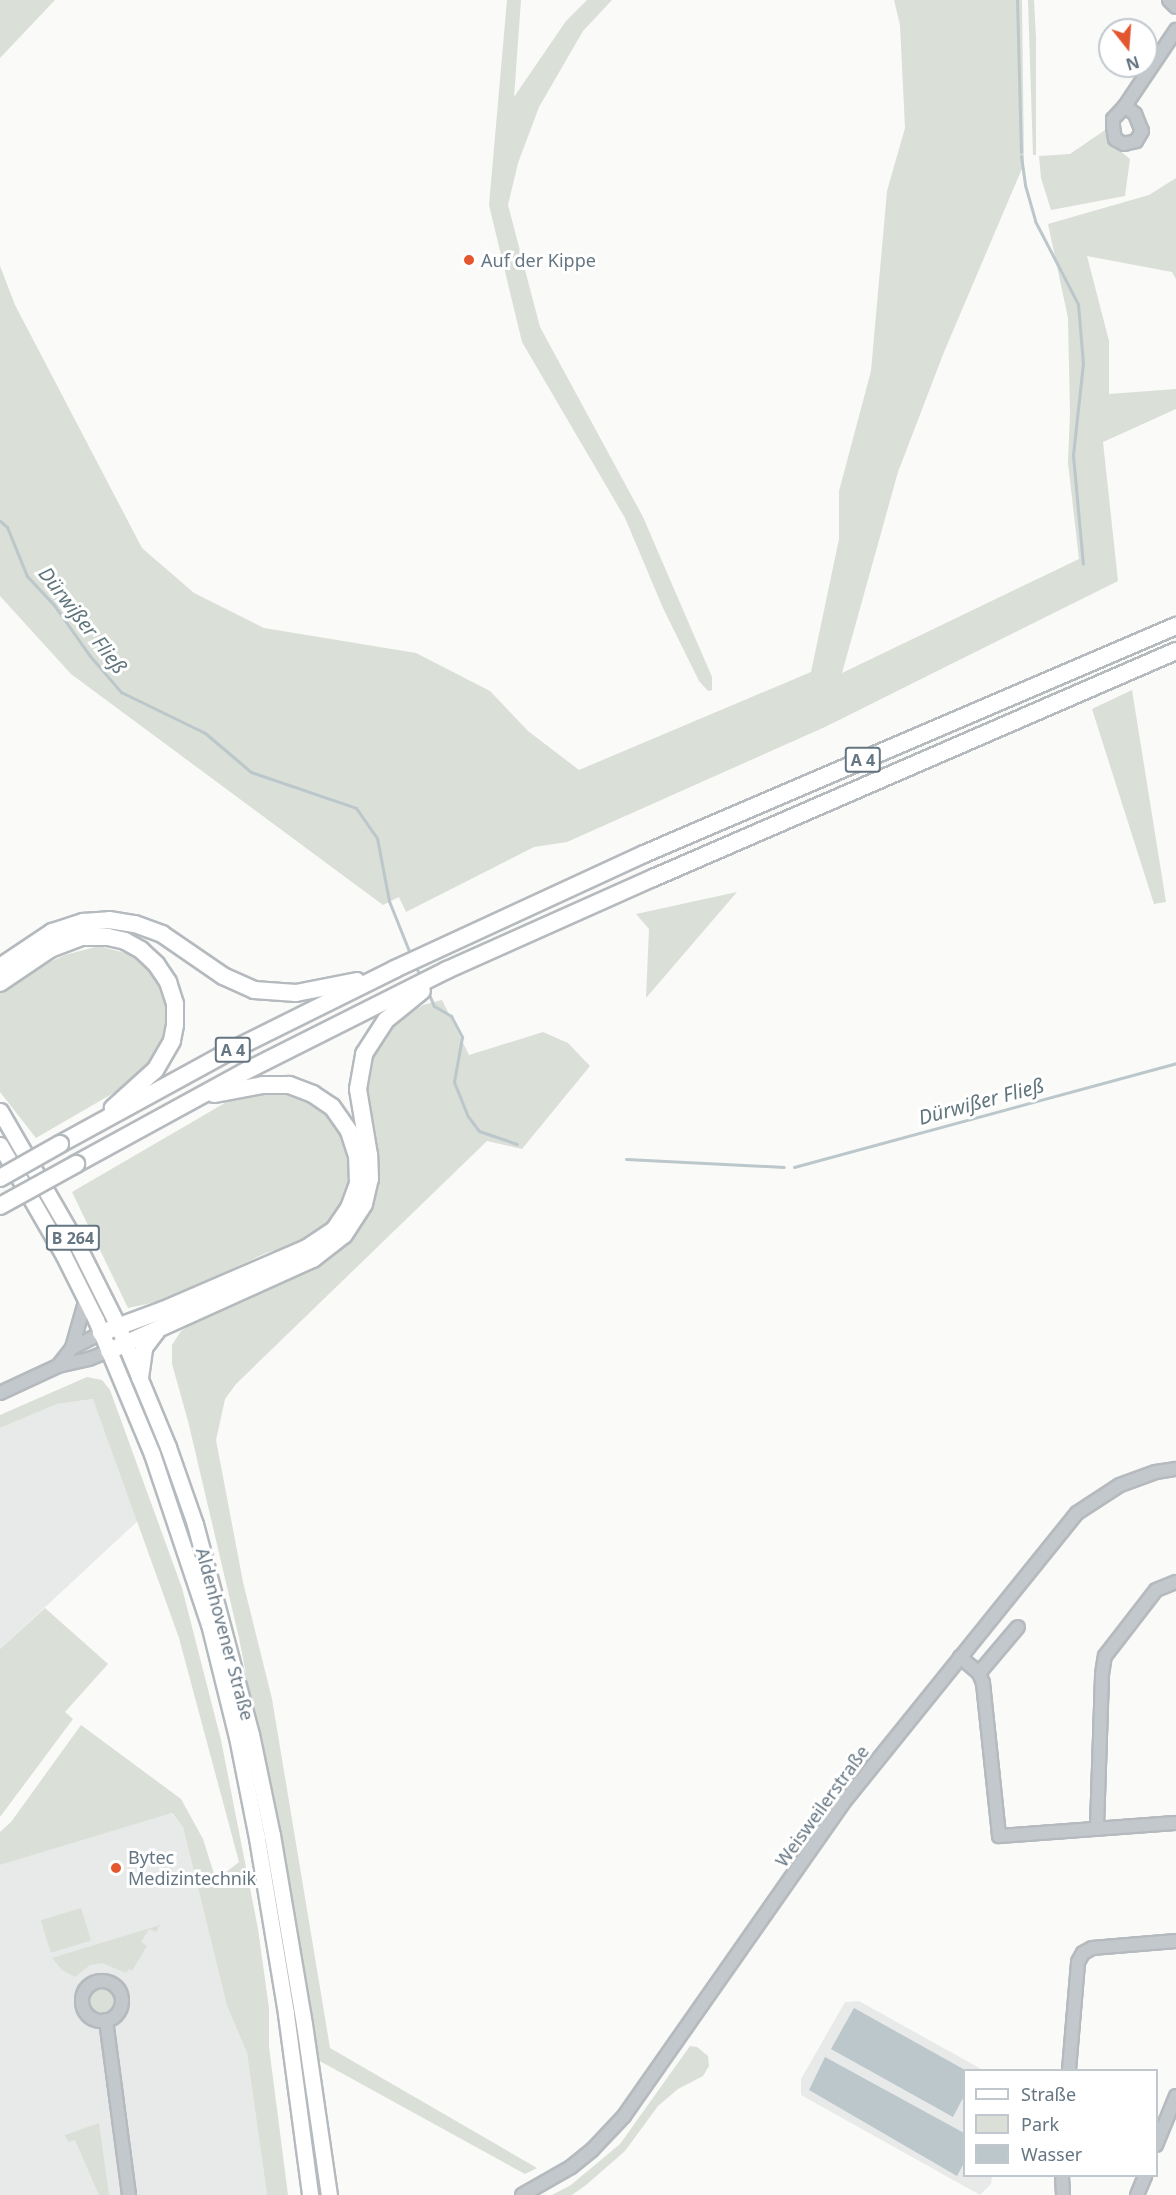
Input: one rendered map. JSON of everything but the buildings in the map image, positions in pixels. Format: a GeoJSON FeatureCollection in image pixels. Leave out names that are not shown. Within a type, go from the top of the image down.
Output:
{"type":"FeatureCollection","features":[{"type":"Feature","properties":{"kind":"highway","name":"A 4"},"geometry":{"type":"LineString","coordinates":[[0,1178],[232,1050],[378,976],[644,854],[1176,626]]}},
{"type":"Feature","properties":{"kind":"highway","name":"A 4"},"geometry":{"type":"LineString","coordinates":[[0,1206],[196,1098],[408,996],[447,970],[1176,651]]}},
{"type":"Feature","properties":{"kind":"highway"},"geometry":{"type":"LineString","coordinates":[[0,967],[36,942],[61,929],[83,922],[109,920],[135,924],[162,934],[223,976],[245,987],[263,992],[297,993],[378,976]]}},
{"type":"Feature","properties":{"kind":"highway"},"geometry":{"type":"LineString","coordinates":[[0,983],[60,943],[89,936],[108,937],[132,945],[152,959],[165,977],[173,996],[176,1018],[174,1033],[166,1054],[148,1077],[92,1127]]}},
{"type":"Feature","properties":{"kind":"highway"},"geometry":{"type":"LineString","coordinates":[[109,1351],[313,1259],[328,1249],[350,1227],[364,1204],[370,1179],[369,1155],[358,1089],[362,1063],[380,1028],[408,996]]}},
{"type":"Feature","properties":{"kind":"highway"},"geometry":{"type":"LineString","coordinates":[[101,1333],[163,1310],[306,1248],[334,1230],[354,1196],[358,1170],[354,1143],[341,1117],[313,1094],[289,1085],[263,1085],[196,1098]]}},
{"type":"Feature","properties":{"kind":"highway"},"geometry":{"type":"LineString","coordinates":[[140,1378],[144,1348],[159,1329]]}},
{"type":"Feature","properties":{"kind":"main road","name":"Aldenhovener Straße"},"geometry":{"type":"LineString","coordinates":[[0,1111],[79,1248],[118,1326],[168,1447],[195,1524],[251,1734],[272,1835],[301,2002],[329,2195]]}},
{"type":"Feature","properties":{"kind":"main road","name":"Aldenhovener Straße"},"geometry":{"type":"LineString","coordinates":[[0,1145],[86,1299],[109,1351],[152,1454],[189,1560],[208,1624],[237,1737],[273,1932],[308,2192]]}},
{"type":"Feature","properties":{"kind":"street"},"geometry":{"type":"LineString","coordinates":[[1169,0],[1176,7]]}},
{"type":"Feature","properties":{"kind":"street"},"geometry":{"type":"LineString","coordinates":[[1125,106],[1176,30]]}},
{"type":"Feature","properties":{"kind":"street"},"geometry":{"type":"LineString","coordinates":[[58,1366],[72,1348],[86,1299]]}},
{"type":"Feature","properties":{"kind":"street"},"geometry":{"type":"LineString","coordinates":[[72,1348],[101,1333]]}},
{"type":"Feature","properties":{"kind":"street"},"geometry":{"type":"LineString","coordinates":[[0,1393],[58,1366],[89,1359],[109,1351]]}},
{"type":"Feature","properties":{"kind":"street","name":"Weisweilerstraße"},"geometry":{"type":"LineString","coordinates":[[522,2195],[571,2167],[592,2150],[624,2116],[840,1807],[1077,1513],[1120,1485],[1156,1472],[1176,1469]]}},
{"type":"Feature","properties":{"kind":"street"},"geometry":{"type":"LineString","coordinates":[[1097,1827],[1102,1674],[1105,1656],[1156,1590],[1176,1582]]}},
{"type":"Feature","properties":{"kind":"street"},"geometry":{"type":"LineString","coordinates":[[978,1673],[1018,1627]]}},
{"type":"Feature","properties":{"kind":"street"},"geometry":{"type":"LineString","coordinates":[[960,1657],[978,1673],[983,1683],[999,1836],[1176,1823]]}},
{"type":"Feature","properties":{"kind":"street"},"geometry":{"type":"LineString","coordinates":[[1069,2069],[1078,1962],[1083,1953],[1092,1948],[1176,1941]]}},
{"type":"Feature","properties":{"kind":"street"},"geometry":{"type":"LineString","coordinates":[[106,2020],[129,2195]]}},
{"type":"Feature","properties":{"kind":"street"},"geometry":{"type":"LineString","coordinates":[[1158,2140],[1176,2096]]}},
{"type":"Feature","properties":{"kind":"street"},"geometry":{"type":"LineString","coordinates":[[1062,2177],[1063,2195]]}},
{"type":"Feature","properties":{"kind":"street"},"geometry":{"type":"LineString","coordinates":[[1137,2195],[1143,2177]]}},
{"type":"Feature","properties":{"kind":"shaded area"},"geometry":{"type":"Polygon","coordinates":[[[93,1399],[142,1517],[0,1649],[0,1428],[57,1404],[93,1399]]]}},
{"type":"Feature","properties":{"kind":"shaded area"},"geometry":{"type":"Polygon","coordinates":[[[171,1813],[183,1827],[227,2006],[247,2053],[267,2195],[0,2195],[0,1865],[171,1813]]]}},
{"type":"Feature","properties":{"kind":"shaded area"},"geometry":{"type":"Polygon","coordinates":[[[859,2001],[981,2069],[963,2069],[963,2177],[992,2177],[991,2184],[980,2195],[801,2095],[801,2079],[845,2002],[859,2001]]]}},
{"type":"Feature","properties":{"kind":"green space"},"geometry":{"type":"Polygon","coordinates":[[[0,0],[55,0],[0,58],[0,0]]]}},
{"type":"Feature","properties":{"kind":"green space"},"geometry":{"type":"Polygon","coordinates":[[[507,0],[521,0],[514,97],[566,21],[587,0],[612,0],[583,31],[539,107],[518,163],[508,205],[540,327],[643,517],[712,677],[712,690],[708,691],[699,681],[663,608],[625,518],[522,342],[489,205],[507,0]]]}},
{"type":"Feature","properties":{"kind":"green space"},"geometry":{"type":"Polygon","coordinates":[[[894,0],[1022,0],[1024,164],[944,352],[898,472],[842,673],[1079,559],[1068,463],[1070,413],[1068,318],[1048,224],[1149,195],[1176,178],[1176,279],[1172,272],[1087,256],[1109,341],[1109,394],[1176,389],[1176,409],[1103,442],[1118,581],[825,727],[567,842],[534,847],[406,912],[399,897],[383,905],[71,674],[0,596],[0,266],[15,305],[142,548],[194,593],[264,628],[416,653],[490,691],[528,731],[579,770],[811,672],[839,539],[839,491],[871,371],[887,191],[905,128],[900,25],[894,0]]]}},
{"type":"Feature","properties":{"kind":"green space"},"geometry":{"type":"Polygon","coordinates":[[[1028,0],[1034,0],[1036,155],[1033,155],[1028,0]]]}},
{"type":"Feature","properties":{"kind":"green space"},"geometry":{"type":"Polygon","coordinates":[[[1108,128],[1112,144],[1130,159],[1125,196],[1051,210],[1041,178],[1039,156],[1070,154],[1108,128]]]}},
{"type":"Feature","properties":{"kind":"green space"},"geometry":{"type":"Polygon","coordinates":[[[1132,690],[1166,902],[1154,904],[1092,709],[1132,690]]]}},
{"type":"Feature","properties":{"kind":"green space"},"geometry":{"type":"Polygon","coordinates":[[[737,892],[646,998],[649,929],[636,914],[737,892]]]}},
{"type":"Feature","properties":{"kind":"green space"},"geometry":{"type":"Polygon","coordinates":[[[99,946],[129,954],[152,968],[160,979],[170,1009],[169,1032],[148,1069],[117,1091],[36,1138],[0,1092],[0,992],[26,973],[65,955],[99,946]]]}},
{"type":"Feature","properties":{"kind":"green space"},"geometry":{"type":"Polygon","coordinates":[[[442,1000],[469,1055],[543,1032],[568,1043],[590,1066],[522,1149],[487,1141],[236,1384],[225,1399],[216,1440],[243,1582],[272,1699],[330,2048],[537,2168],[525,2174],[316,2059],[295,1928],[239,1638],[188,1421],[172,1364],[172,1345],[181,1331],[372,1200],[379,1174],[366,1094],[366,1073],[372,1050],[380,1035],[406,1016],[423,1005],[442,1000]]]}},
{"type":"Feature","properties":{"kind":"green space"},"geometry":{"type":"Polygon","coordinates":[[[272,1089],[306,1098],[324,1111],[339,1129],[351,1158],[350,1194],[320,1237],[266,1253],[165,1300],[128,1308],[72,1192],[230,1100],[272,1089]]]}},
{"type":"Feature","properties":{"kind":"green space"},"geometry":{"type":"Polygon","coordinates":[[[87,1377],[102,1380],[110,1390],[182,1588],[221,1740],[258,1929],[269,2008],[269,2047],[288,2195],[267,2195],[247,2053],[227,2006],[183,1827],[172,1813],[0,1865],[0,1832],[11,1822],[81,1725],[181,1799],[203,1839],[216,1880],[239,1862],[179,1638],[93,1399],[57,1404],[0,1428],[0,1415],[87,1377]]]}},
{"type":"Feature","properties":{"kind":"green space"},"geometry":{"type":"Polygon","coordinates":[[[45,1608],[108,1664],[65,1712],[73,1719],[0,1817],[0,1649],[45,1608]]]}},
{"type":"Feature","properties":{"kind":"green space"},"geometry":{"type":"Polygon","coordinates":[[[81,1908],[91,1941],[51,1953],[41,1920],[81,1908]]]}},
{"type":"Feature","properties":{"kind":"green space"},"geometry":{"type":"Polygon","coordinates":[[[160,1925],[156,1932],[149,1929],[141,1942],[147,1946],[132,1971],[129,1969],[126,1973],[102,1963],[90,1965],[75,1977],[62,1970],[52,1958],[160,1925]]]}},
{"type":"Feature","properties":{"kind":"green space"},"geometry":{"type":"Polygon","coordinates":[[[102,1988],[107,1989],[113,1995],[113,2005],[107,2011],[102,2012],[97,2011],[91,2005],[90,2000],[91,1995],[97,1989],[102,1988]]]}},
{"type":"Feature","properties":{"kind":"green space"},"geometry":{"type":"Polygon","coordinates":[[[690,2046],[697,2047],[708,2056],[709,2066],[703,2076],[678,2089],[658,2106],[625,2151],[586,2185],[572,2195],[552,2195],[571,2185],[620,2144],[690,2046]]]}},
{"type":"Feature","properties":{"kind":"green space"},"geometry":{"type":"Polygon","coordinates":[[[99,2123],[109,2195],[99,2195],[75,2140],[68,2142],[65,2135],[99,2123]]]}},
{"type":"Feature","properties":{"kind":"water"},"geometry":{"type":"Polygon","coordinates":[[[854,2008],[963,2069],[963,2098],[953,2117],[831,2049],[854,2008]]]}},
{"type":"Feature","properties":{"kind":"water"},"geometry":{"type":"Polygon","coordinates":[[[825,2057],[963,2132],[963,2165],[957,2176],[809,2090],[825,2057]]]}},
{"type":"Feature","properties":{"kind":"waterway"},"geometry":{"type":"LineString","coordinates":[[1017,0],[1021,152]]}},
{"type":"Feature","properties":{"kind":"waterway"},"geometry":{"type":"LineString","coordinates":[[1021,156],[1025,185],[1035,221],[1078,304],[1083,363],[1073,455],[1083,564]]}},
{"type":"Feature","properties":{"kind":"waterway","name":"Dürwißer Fließ"},"geometry":{"type":"LineString","coordinates":[[0,521],[7,527],[27,576],[54,605],[90,656],[121,692],[205,733],[251,772],[356,808],[377,838],[389,901],[411,956]]}},
{"type":"Feature","properties":{"kind":"waterway","name":"Dürwißer Fließ"},"geometry":{"type":"LineString","coordinates":[[415,965],[421,978]]}},
{"type":"Feature","properties":{"kind":"waterway","name":"Dürwißer Fließ"},"geometry":{"type":"LineString","coordinates":[[428,992],[434,1006],[451,1016],[462,1037],[454,1082],[467,1115],[479,1131],[517,1144]]}},
{"type":"Feature","properties":{"kind":"waterway","name":"Dürwißer Fließ"},"geometry":{"type":"LineString","coordinates":[[794,1167],[1176,1063]]}},
{"type":"Feature","properties":{"kind":"waterway","name":"Dürwißer Fließ"},"geometry":{"type":"LineString","coordinates":[[626,1159],[784,1167]]}},
{"type":"Feature","properties":{"kind":"place","name":"Auf der Kippe"},"geometry":{"type":"Point","coordinates":[469,260]}},
{"type":"Feature","properties":{"kind":"place","name":"Bytec Medizintechnik"},"geometry":{"type":"Point","coordinates":[116,1868]}}]}
